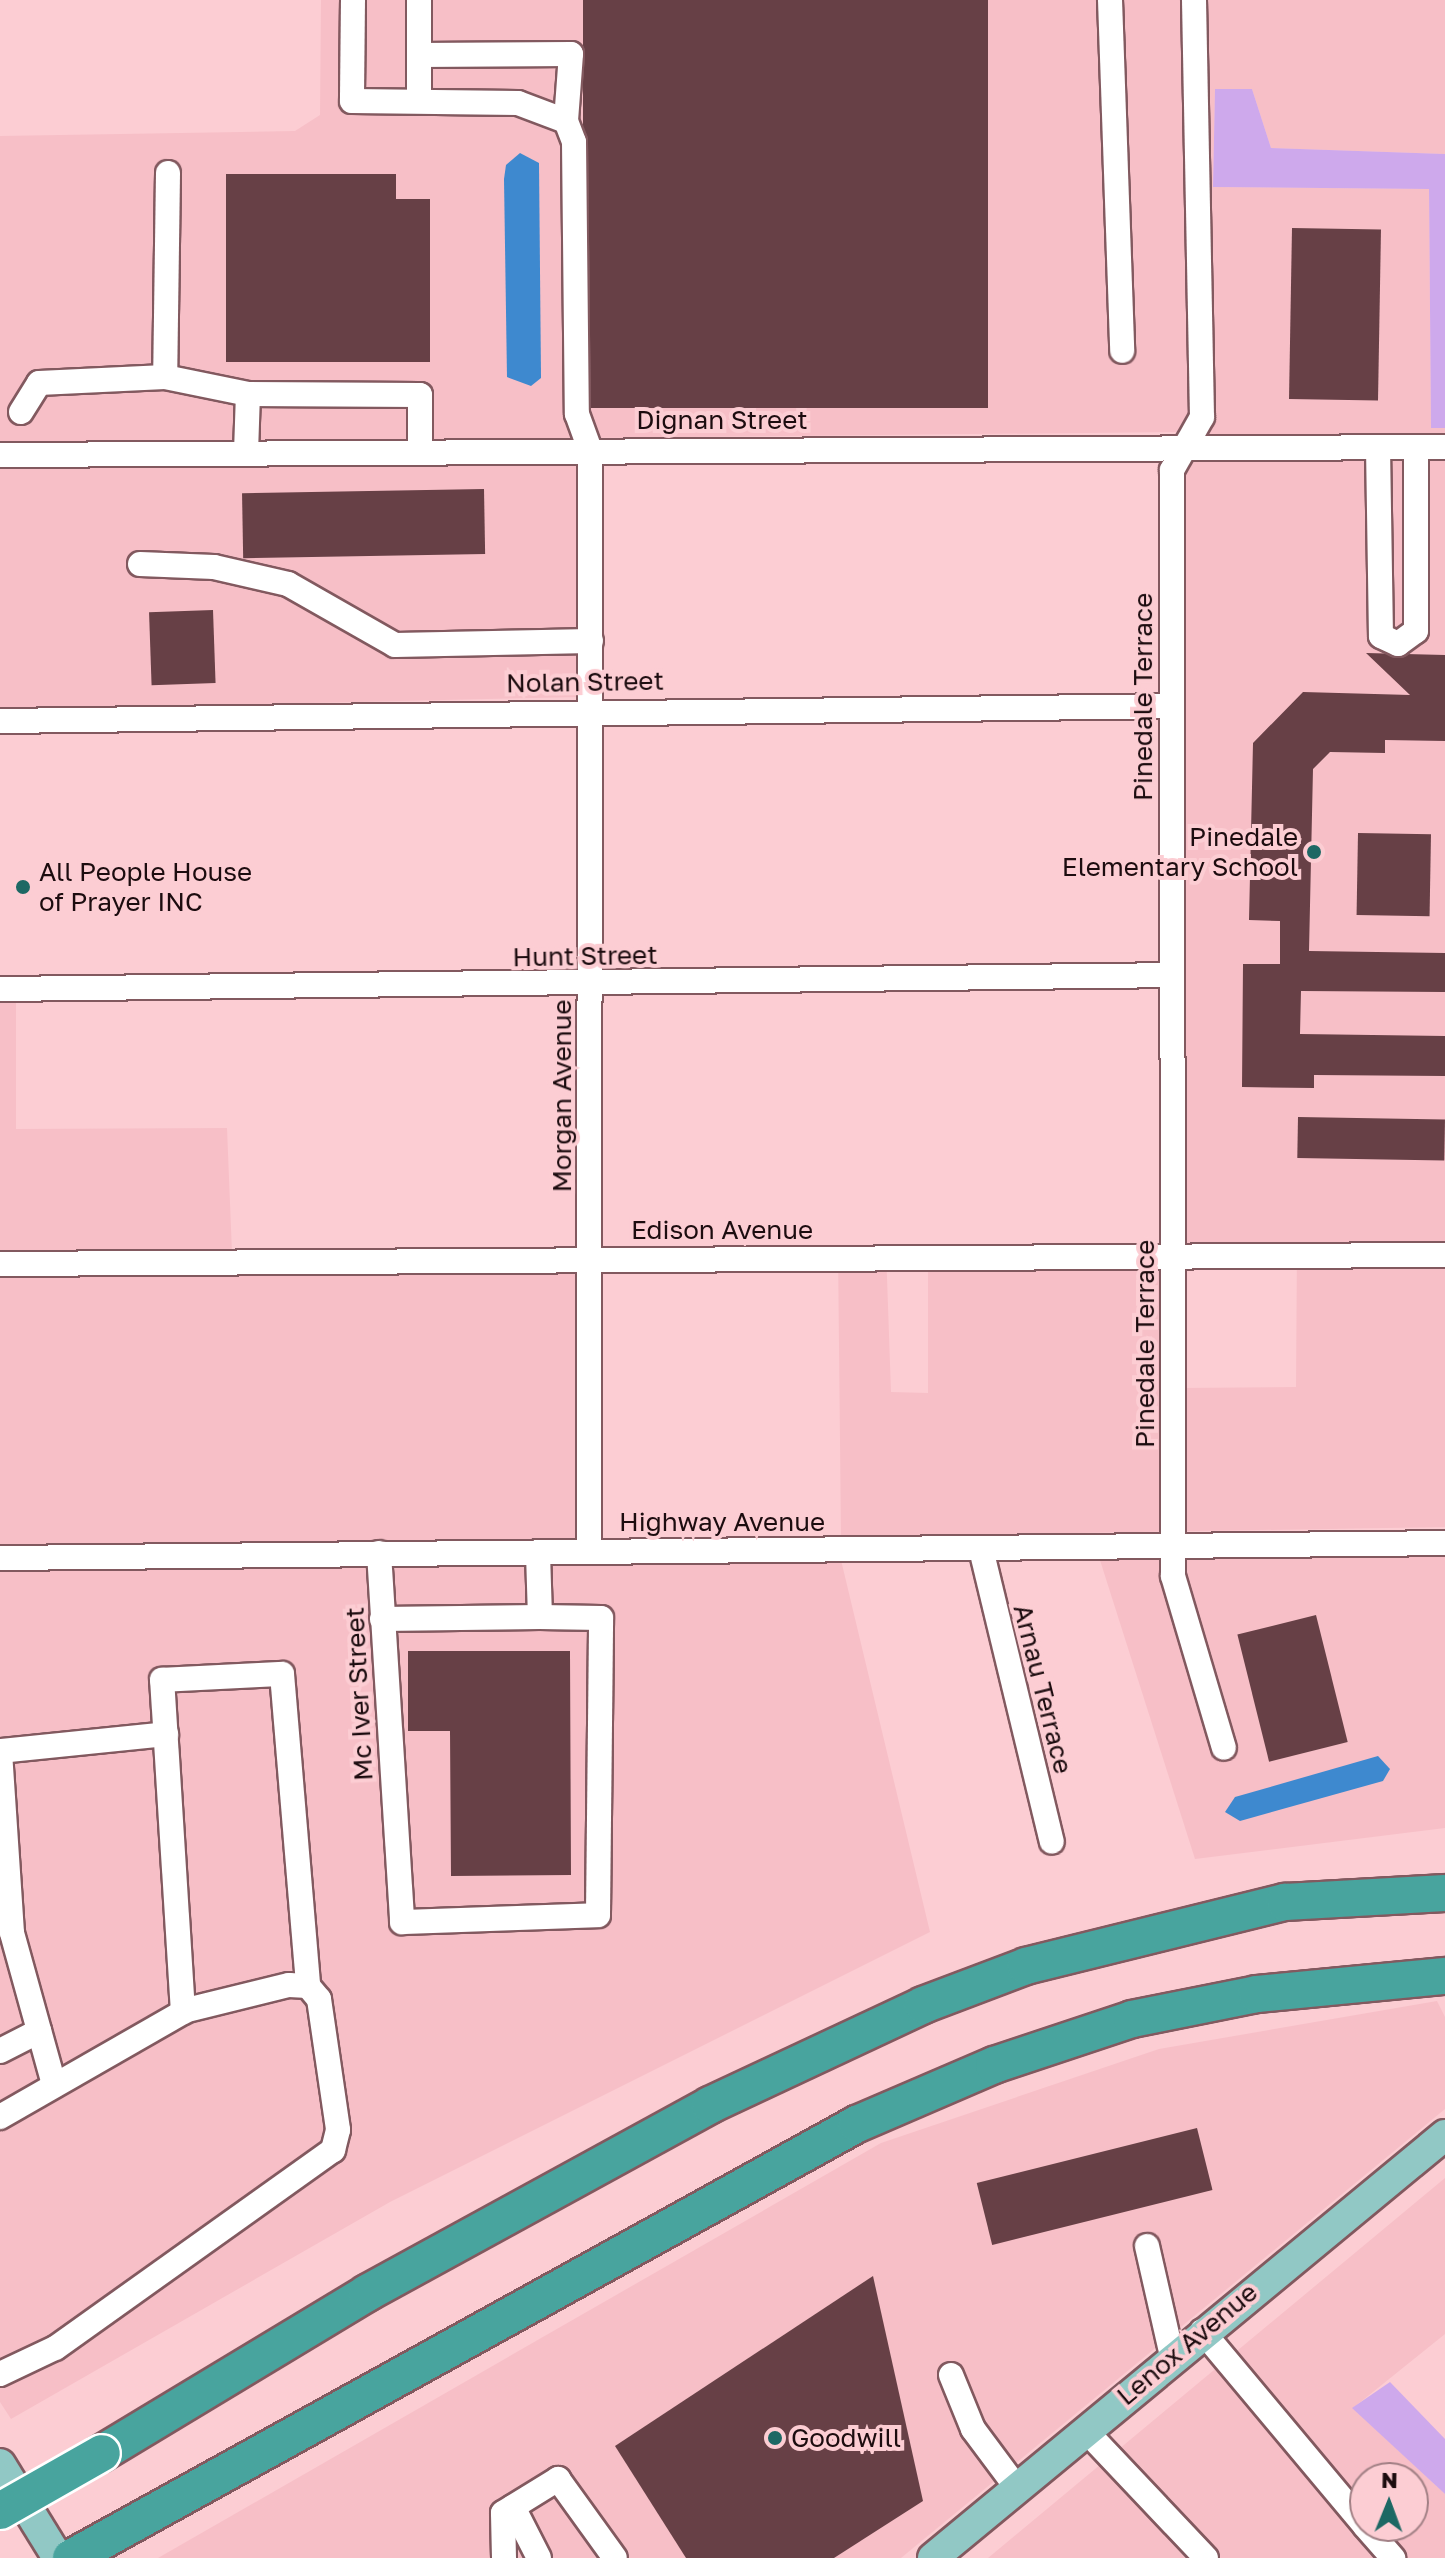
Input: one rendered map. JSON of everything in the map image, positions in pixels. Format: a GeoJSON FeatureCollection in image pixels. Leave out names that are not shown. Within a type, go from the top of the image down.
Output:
{"type":"FeatureCollection","features":[{"type":"Feature","properties":{"kind":"highway"},"geometry":{"type":"LineString","coordinates":[[0,2511],[367,2293],[655,2135],[923,2005],[1026,1966],[1285,1902],[1445,1893]]}},
{"type":"Feature","properties":{"kind":"highway"},"geometry":{"type":"LineString","coordinates":[[71,2558],[857,2124],[994,2065],[1132,2019],[1257,1994],[1445,1976]]}},
{"type":"Feature","properties":{"kind":"main road","name":"Lenox Avenue"},"geometry":{"type":"LineString","coordinates":[[933,2558],[1202,2331],[1445,2135]]}},
{"type":"Feature","properties":{"kind":"main road"},"geometry":{"type":"LineString","coordinates":[[0,2464],[58,2558]]}},
{"type":"Feature","properties":{"kind":"street"},"geometry":{"type":"LineString","coordinates":[[353,0],[352,101],[518,103],[566,121]]}},
{"type":"Feature","properties":{"kind":"street"},"geometry":{"type":"LineString","coordinates":[[419,0],[419,101]]}},
{"type":"Feature","properties":{"kind":"street"},"geometry":{"type":"LineString","coordinates":[[1110,0],[1122,351]]}},
{"type":"Feature","properties":{"kind":"street","name":"Pinedale Terrace"},"geometry":{"type":"LineString","coordinates":[[1194,0],[1202,417],[1172,470],[1172,1545],[1173,1576],[1224,1748]]}},
{"type":"Feature","properties":{"kind":"street","name":"Morgan Avenue"},"geometry":{"type":"LineString","coordinates":[[419,55],[571,54],[566,121],[574,142],[577,414],[590,449],[589,1551]]}},
{"type":"Feature","properties":{"kind":"street"},"geometry":{"type":"LineString","coordinates":[[165,377],[168,173]]}},
{"type":"Feature","properties":{"kind":"street"},"geometry":{"type":"LineString","coordinates":[[21,412],[39,383],[165,377],[248,394],[420,395],[420,451]]}},
{"type":"Feature","properties":{"kind":"street"},"geometry":{"type":"LineString","coordinates":[[246,453],[248,394]]}},
{"type":"Feature","properties":{"kind":"street"},"geometry":{"type":"LineString","coordinates":[[1378,447],[1381,636],[1398,644],[1416,631],[1416,447]]}},
{"type":"Feature","properties":{"kind":"street","name":"Dignan Street"},"geometry":{"type":"LineString","coordinates":[[0,455],[590,449],[1445,447]]}},
{"type":"Feature","properties":{"kind":"street"},"geometry":{"type":"LineString","coordinates":[[140,564],[214,567],[288,584],[395,645],[591,641]]}},
{"type":"Feature","properties":{"kind":"street","name":"Nolan Street"},"geometry":{"type":"LineString","coordinates":[[0,721],[591,709],[1171,706]]}},
{"type":"Feature","properties":{"kind":"street","name":"Hunt Street"},"geometry":{"type":"LineString","coordinates":[[0,989],[589,985],[1171,975]]}},
{"type":"Feature","properties":{"kind":"street","name":"Edison Avenue"},"geometry":{"type":"LineString","coordinates":[[0,1264],[1445,1255]]}},
{"type":"Feature","properties":{"kind":"street","name":"Highway Avenue"},"geometry":{"type":"LineString","coordinates":[[0,1558],[1445,1543]]}},
{"type":"Feature","properties":{"kind":"street","name":"Arnau Terrace"},"geometry":{"type":"LineString","coordinates":[[981,1549],[1052,1842]]}},
{"type":"Feature","properties":{"kind":"street"},"geometry":{"type":"LineString","coordinates":[[382,1619],[540,1617],[538,1552]]}},
{"type":"Feature","properties":{"kind":"street","name":"Mc Iver Street"},"geometry":{"type":"LineString","coordinates":[[379,1553],[402,1922],[598,1915],[601,1618],[540,1617]]}},
{"type":"Feature","properties":{"kind":"street"},"geometry":{"type":"LineString","coordinates":[[0,2374],[55,2348],[333,2150],[338,2130],[319,1999],[308,1986],[282,1674],[162,1680],[183,2012]]}},
{"type":"Feature","properties":{"kind":"street"},"geometry":{"type":"LineString","coordinates":[[54,2084],[5,1923],[0,1752],[166,1734]]}},
{"type":"Feature","properties":{"kind":"street"},"geometry":{"type":"LineString","coordinates":[[0,2117],[183,2012],[308,1986]]}},
{"type":"Feature","properties":{"kind":"street"},"geometry":{"type":"LineString","coordinates":[[0,2051],[39,2031]]}},
{"type":"Feature","properties":{"kind":"street"},"geometry":{"type":"LineString","coordinates":[[1147,2246],[1172,2356]]}},
{"type":"Feature","properties":{"kind":"street"},"geometry":{"type":"LineString","coordinates":[[1202,2331],[1349,2507]]}},
{"type":"Feature","properties":{"kind":"street"},"geometry":{"type":"LineString","coordinates":[[0,2359],[0,2366]]}},
{"type":"Feature","properties":{"kind":"street"},"geometry":{"type":"LineString","coordinates":[[951,2375],[973,2429],[1017,2488]]}},
{"type":"Feature","properties":{"kind":"street"},"geometry":{"type":"LineString","coordinates":[[1085,2430],[1206,2558]]}},
{"type":"Feature","properties":{"kind":"street"},"geometry":{"type":"LineString","coordinates":[[504,2558],[503,2513],[558,2479],[615,2558]]}},
{"type":"Feature","properties":{"kind":"street"},"geometry":{"type":"LineString","coordinates":[[513,2507],[539,2558]]}},
{"type":"Feature","properties":{"kind":"street"},"geometry":{"type":"LineString","coordinates":[[1379,2542],[1393,2558]]}},
{"type":"Feature","properties":{"kind":"shaded area"},"geometry":{"type":"Polygon","coordinates":[[[321,0],[1445,0],[1445,154],[1271,148],[1252,89],[1215,89],[1213,187],[1429,189],[1431,428],[1445,428],[1445,1527],[841,1537],[838,1249],[886,1249],[891,1392],[928,1393],[928,1248],[1182,1246],[1180,432],[578,438],[580,697],[0,710],[0,136],[295,131],[320,115],[321,0]],[[1183,1246],[1183,1388],[1296,1387],[1297,1246],[1183,1246]]]}},
{"type":"Feature","properties":{"kind":"shaded area"},"geometry":{"type":"Polygon","coordinates":[[[1215,89],[1252,89],[1271,148],[1445,154],[1445,428],[1431,428],[1429,189],[1213,187],[1215,89]]]}},
{"type":"Feature","properties":{"kind":"shaded area"},"geometry":{"type":"Polygon","coordinates":[[[0,977],[16,977],[16,1129],[227,1128],[232,1253],[578,1251],[577,1540],[0,1546],[0,977]]]}},
{"type":"Feature","properties":{"kind":"shaded area"},"geometry":{"type":"Polygon","coordinates":[[[1445,1554],[1445,1828],[1195,1859],[1099,1557],[1445,1554]]]}},
{"type":"Feature","properties":{"kind":"shaded area"},"geometry":{"type":"Polygon","coordinates":[[[841,1560],[930,1932],[390,2202],[11,2419],[0,2402],[0,1571],[841,1560]]]}},
{"type":"Feature","properties":{"kind":"shaded area"},"geometry":{"type":"Polygon","coordinates":[[[1437,2001],[1445,2017],[1445,2109],[901,2558],[158,2558],[881,2143],[1159,2049],[1437,2001]]]}},
{"type":"Feature","properties":{"kind":"shaded area"},"geometry":{"type":"Polygon","coordinates":[[[1445,2178],[1445,2334],[1353,2408],[1411,2462],[1349,2462],[1349,2542],[1429,2542],[1429,2479],[1445,2494],[1445,2558],[988,2558],[1445,2178]]]}},
{"type":"Feature","properties":{"kind":"shaded area"},"geometry":{"type":"Polygon","coordinates":[[[1390,2382],[1445,2439],[1445,2494],[1429,2479],[1429,2462],[1410,2462],[1352,2408],[1390,2382]]]}},
{"type":"Feature","properties":{"kind":"water"},"geometry":{"type":"Polygon","coordinates":[[[520,153],[539,163],[541,378],[531,386],[507,377],[504,179],[506,165],[520,153]]]}},
{"type":"Feature","properties":{"kind":"water"},"geometry":{"type":"Polygon","coordinates":[[[1378,1756],[1390,1769],[1383,1781],[1240,1821],[1225,1812],[1235,1797],[1378,1756]]]}},
{"type":"Feature","properties":{"kind":"building"},"geometry":{"type":"Polygon","coordinates":[[[583,0],[988,0],[988,408],[583,408],[583,0]]]}},
{"type":"Feature","properties":{"kind":"building"},"geometry":{"type":"Polygon","coordinates":[[[226,174],[396,174],[396,199],[430,199],[430,362],[226,362],[226,174]]]}},
{"type":"Feature","properties":{"kind":"building"},"geometry":{"type":"Polygon","coordinates":[[[1292,228],[1381,230],[1378,401],[1289,399],[1292,228]]]}},
{"type":"Feature","properties":{"kind":"building"},"geometry":{"type":"Polygon","coordinates":[[[484,489],[485,554],[243,558],[242,493],[484,489]]]}},
{"type":"Feature","properties":{"kind":"building"},"geometry":{"type":"Polygon","coordinates":[[[213,610],[216,683],[152,685],[149,612],[213,610]]]}},
{"type":"Feature","properties":{"kind":"building"},"geometry":{"type":"Polygon","coordinates":[[[1366,653],[1445,655],[1445,741],[1385,740],[1385,753],[1330,752],[1313,769],[1309,951],[1445,953],[1445,992],[1301,991],[1300,1034],[1445,1036],[1445,1076],[1314,1075],[1314,1088],[1242,1087],[1243,964],[1280,964],[1280,921],[1249,920],[1253,743],[1303,692],[1410,695],[1366,653]]]}},
{"type":"Feature","properties":{"kind":"building"},"geometry":{"type":"Polygon","coordinates":[[[1358,833],[1431,834],[1430,916],[1357,915],[1358,833]]]}},
{"type":"Feature","properties":{"kind":"building"},"geometry":{"type":"Polygon","coordinates":[[[1298,1117],[1445,1120],[1444,1161],[1297,1158],[1298,1117]]]}},
{"type":"Feature","properties":{"kind":"building"},"geometry":{"type":"Polygon","coordinates":[[[1316,1615],[1348,1742],[1269,1762],[1237,1635],[1316,1615]]]}},
{"type":"Feature","properties":{"kind":"building"},"geometry":{"type":"Polygon","coordinates":[[[408,1651],[570,1651],[571,1875],[451,1876],[450,1731],[408,1731],[408,1651]]]}},
{"type":"Feature","properties":{"kind":"building"},"geometry":{"type":"Polygon","coordinates":[[[1197,2128],[1212,2190],[992,2245],[977,2183],[1197,2128]]]}},
{"type":"Feature","properties":{"kind":"building"},"geometry":{"type":"Polygon","coordinates":[[[873,2276],[923,2501],[834,2558],[686,2558],[615,2446],[873,2276]]]}},
{"type":"Feature","properties":{"kind":"place","name":"Pinedale Elementary School"},"geometry":{"type":"Point","coordinates":[1314,852]}},
{"type":"Feature","properties":{"kind":"place","name":"All People House of Prayer INC"},"geometry":{"type":"Point","coordinates":[23,887]}},
{"type":"Feature","properties":{"kind":"place","name":"Goodwill"},"geometry":{"type":"Point","coordinates":[775,2438]}}]}
